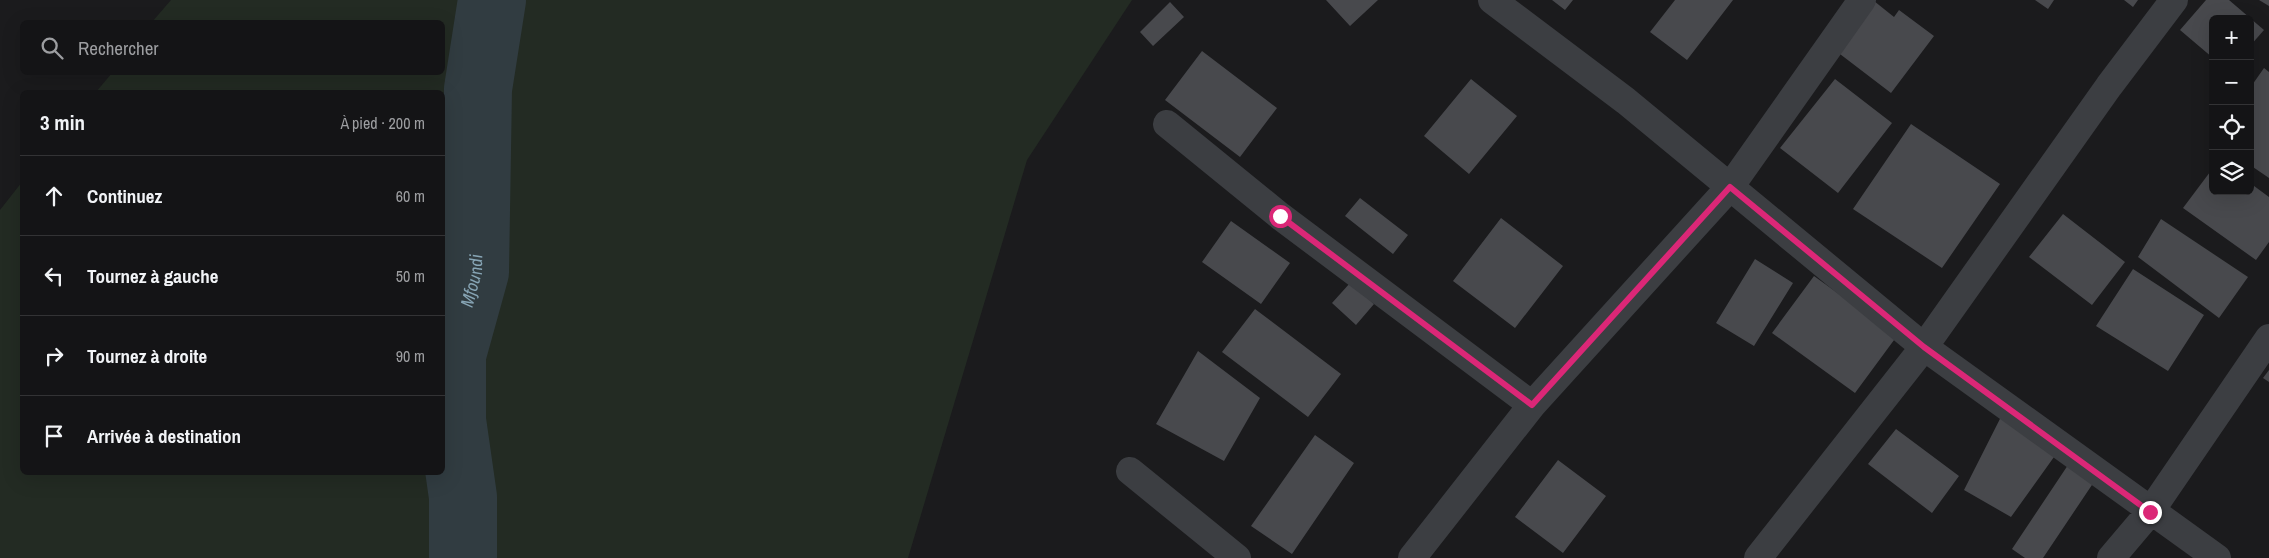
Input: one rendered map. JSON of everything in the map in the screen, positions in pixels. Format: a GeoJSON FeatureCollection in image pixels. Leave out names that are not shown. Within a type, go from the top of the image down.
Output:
{"type":"FeatureCollection","features":[{"type":"Feature","properties":{"kind":"street"},"geometry":{"type":"LineString","coordinates":[[1492,0],[1626,101],[1924,347],[2150,512],[2217,558]]}},
{"type":"Feature","properties":{"kind":"street"},"geometry":{"type":"LineString","coordinates":[[1412,558],[1532,405],[1730,187],[1862,0]]}},
{"type":"Feature","properties":{"kind":"street"},"geometry":{"type":"LineString","coordinates":[[1758,558],[1924,347],[2109,86],[2174,0]]}},
{"type":"Feature","properties":{"kind":"street"},"geometry":{"type":"LineString","coordinates":[[1167,124],[1280,216],[1532,405]]}},
{"type":"Feature","properties":{"kind":"street"},"geometry":{"type":"LineString","coordinates":[[2111,558],[2150,512],[2269,338]]}},
{"type":"Feature","properties":{"kind":"street"},"geometry":{"type":"LineString","coordinates":[[1130,471],[1237,558]]}},
{"type":"Feature","properties":{"kind":"shaded area"},"geometry":{"type":"Polygon","coordinates":[[[171,0],[1132,0],[1027,160],[908,558],[0,558],[0,210],[20,185],[20,475],[445,475],[445,90],[98,90],[110,75],[445,75],[445,20],[154,20],[171,0]]]}},
{"type":"Feature","properties":{"kind":"building"},"geometry":{"type":"Polygon","coordinates":[[[1326,0],[1378,0],[1350,26],[1326,0]]]}},
{"type":"Feature","properties":{"kind":"building"},"geometry":{"type":"Polygon","coordinates":[[[1552,0],[1573,0],[1565,10],[1552,0]]]}},
{"type":"Feature","properties":{"kind":"building"},"geometry":{"type":"Polygon","coordinates":[[[1675,0],[1733,0],[1687,60],[1650,32],[1675,0]]]}},
{"type":"Feature","properties":{"kind":"building"},"geometry":{"type":"Polygon","coordinates":[[[2035,0],[2054,0],[2048,9],[2035,0]]]}},
{"type":"Feature","properties":{"kind":"building"},"geometry":{"type":"Polygon","coordinates":[[[2124,0],[2138,0],[2133,7],[2124,0]]]}},
{"type":"Feature","properties":{"kind":"building"},"geometry":{"type":"Polygon","coordinates":[[[2206,0],[2229,0],[2246,15],[2209,15],[2209,55],[2180,30],[2206,0]]]}},
{"type":"Feature","properties":{"kind":"building"},"geometry":{"type":"Polygon","coordinates":[[[2259,0],[2269,0],[2269,6],[2259,0]]]}},
{"type":"Feature","properties":{"kind":"building"},"geometry":{"type":"Polygon","coordinates":[[[1874,1],[1894,17],[1899,10],[1934,36],[1891,93],[1836,51],[1874,1]]]}},
{"type":"Feature","properties":{"kind":"building"},"geometry":{"type":"Polygon","coordinates":[[[1170,2],[1184,17],[1153,46],[1140,32],[1170,2]]]}},
{"type":"Feature","properties":{"kind":"building"},"geometry":{"type":"Polygon","coordinates":[[[2254,21],[2264,30],[2254,41],[2254,21]]]}},
{"type":"Feature","properties":{"kind":"building"},"geometry":{"type":"Polygon","coordinates":[[[1202,51],[1277,108],[1240,157],[1165,100],[1202,51]]]}},
{"type":"Feature","properties":{"kind":"building"},"geometry":{"type":"Polygon","coordinates":[[[2264,68],[2269,72],[2269,178],[2254,168],[2254,82],[2264,68]]]}},
{"type":"Feature","properties":{"kind":"building"},"geometry":{"type":"Polygon","coordinates":[[[1471,79],[1517,116],[1469,174],[1424,136],[1471,79]]]}},
{"type":"Feature","properties":{"kind":"building"},"geometry":{"type":"Polygon","coordinates":[[[1835,79],[1892,123],[1838,193],[1780,148],[1835,79]]]}},
{"type":"Feature","properties":{"kind":"building"},"geometry":{"type":"Polygon","coordinates":[[[1911,124],[2000,184],[1942,268],[1853,209],[1911,124]]]}},
{"type":"Feature","properties":{"kind":"building"},"geometry":{"type":"Polygon","coordinates":[[[2209,173],[2209,195],[2254,195],[2254,186],[2269,197],[2269,242],[2256,260],[2183,208],[2209,173]]]}},
{"type":"Feature","properties":{"kind":"building"},"geometry":{"type":"Polygon","coordinates":[[[1360,198],[1408,235],[1393,254],[1345,216],[1360,198]]]}},
{"type":"Feature","properties":{"kind":"building"},"geometry":{"type":"Polygon","coordinates":[[[2063,214],[2125,262],[2092,305],[2029,257],[2063,214]]]}},
{"type":"Feature","properties":{"kind":"building"},"geometry":{"type":"Polygon","coordinates":[[[1501,218],[1563,266],[1515,328],[1453,281],[1501,218]]]}},
{"type":"Feature","properties":{"kind":"building"},"geometry":{"type":"Polygon","coordinates":[[[2161,219],[2248,277],[2219,318],[2138,257],[2161,219]]]}},
{"type":"Feature","properties":{"kind":"building"},"geometry":{"type":"Polygon","coordinates":[[[1231,221],[1290,263],[1261,304],[1202,262],[1231,221]]]}},
{"type":"Feature","properties":{"kind":"building"},"geometry":{"type":"Polygon","coordinates":[[[1755,259],[1793,283],[1754,346],[1716,323],[1755,259]]]}},
{"type":"Feature","properties":{"kind":"building"},"geometry":{"type":"Polygon","coordinates":[[[2133,269],[2204,315],[2168,371],[2096,326],[2133,269]]]}},
{"type":"Feature","properties":{"kind":"building"},"geometry":{"type":"Polygon","coordinates":[[[1814,276],[1897,336],[1855,393],[1772,333],[1814,276]]]}},
{"type":"Feature","properties":{"kind":"building"},"geometry":{"type":"Polygon","coordinates":[[[1350,283],[1374,304],[1356,325],[1332,303],[1350,283]]]}},
{"type":"Feature","properties":{"kind":"building"},"geometry":{"type":"Polygon","coordinates":[[[1255,309],[1341,374],[1308,417],[1222,352],[1255,309]]]}},
{"type":"Feature","properties":{"kind":"building"},"geometry":{"type":"Polygon","coordinates":[[[1198,351],[1260,398],[1224,461],[1156,424],[1198,351]]]}},
{"type":"Feature","properties":{"kind":"building"},"geometry":{"type":"Polygon","coordinates":[[[2269,370],[2269,382],[2263,378],[2269,370]]]}},
{"type":"Feature","properties":{"kind":"building"},"geometry":{"type":"Polygon","coordinates":[[[2008,403],[2064,443],[2011,517],[1964,490],[2008,403]]]}},
{"type":"Feature","properties":{"kind":"building"},"geometry":{"type":"Polygon","coordinates":[[[1896,429],[1959,476],[1932,513],[1868,464],[1896,429]]]}},
{"type":"Feature","properties":{"kind":"building"},"geometry":{"type":"Polygon","coordinates":[[[1315,435],[1354,463],[1292,554],[1251,526],[1315,435]]]}},
{"type":"Feature","properties":{"kind":"building"},"geometry":{"type":"Polygon","coordinates":[[[2080,447],[2106,464],[2043,558],[2025,558],[2012,549],[2080,447]]]}},
{"type":"Feature","properties":{"kind":"building"},"geometry":{"type":"Polygon","coordinates":[[[1558,460],[1606,496],[1563,553],[1515,517],[1558,460]]]}},
{"type":"Feature","properties":{"kind":"waterway","name":"Mfoundi"},"geometry":{"type":"LineString","coordinates":[[463,558],[463,497],[452,420],[452,355],[475,272],[478,89],[492,0]]}},
{"type":"Feature","properties":{"kind":"route"},"geometry":{"type":"LineString","coordinates":[[1280,216],[1532,405],[1730,187],[1924,347],[2150,512]]}}]}
